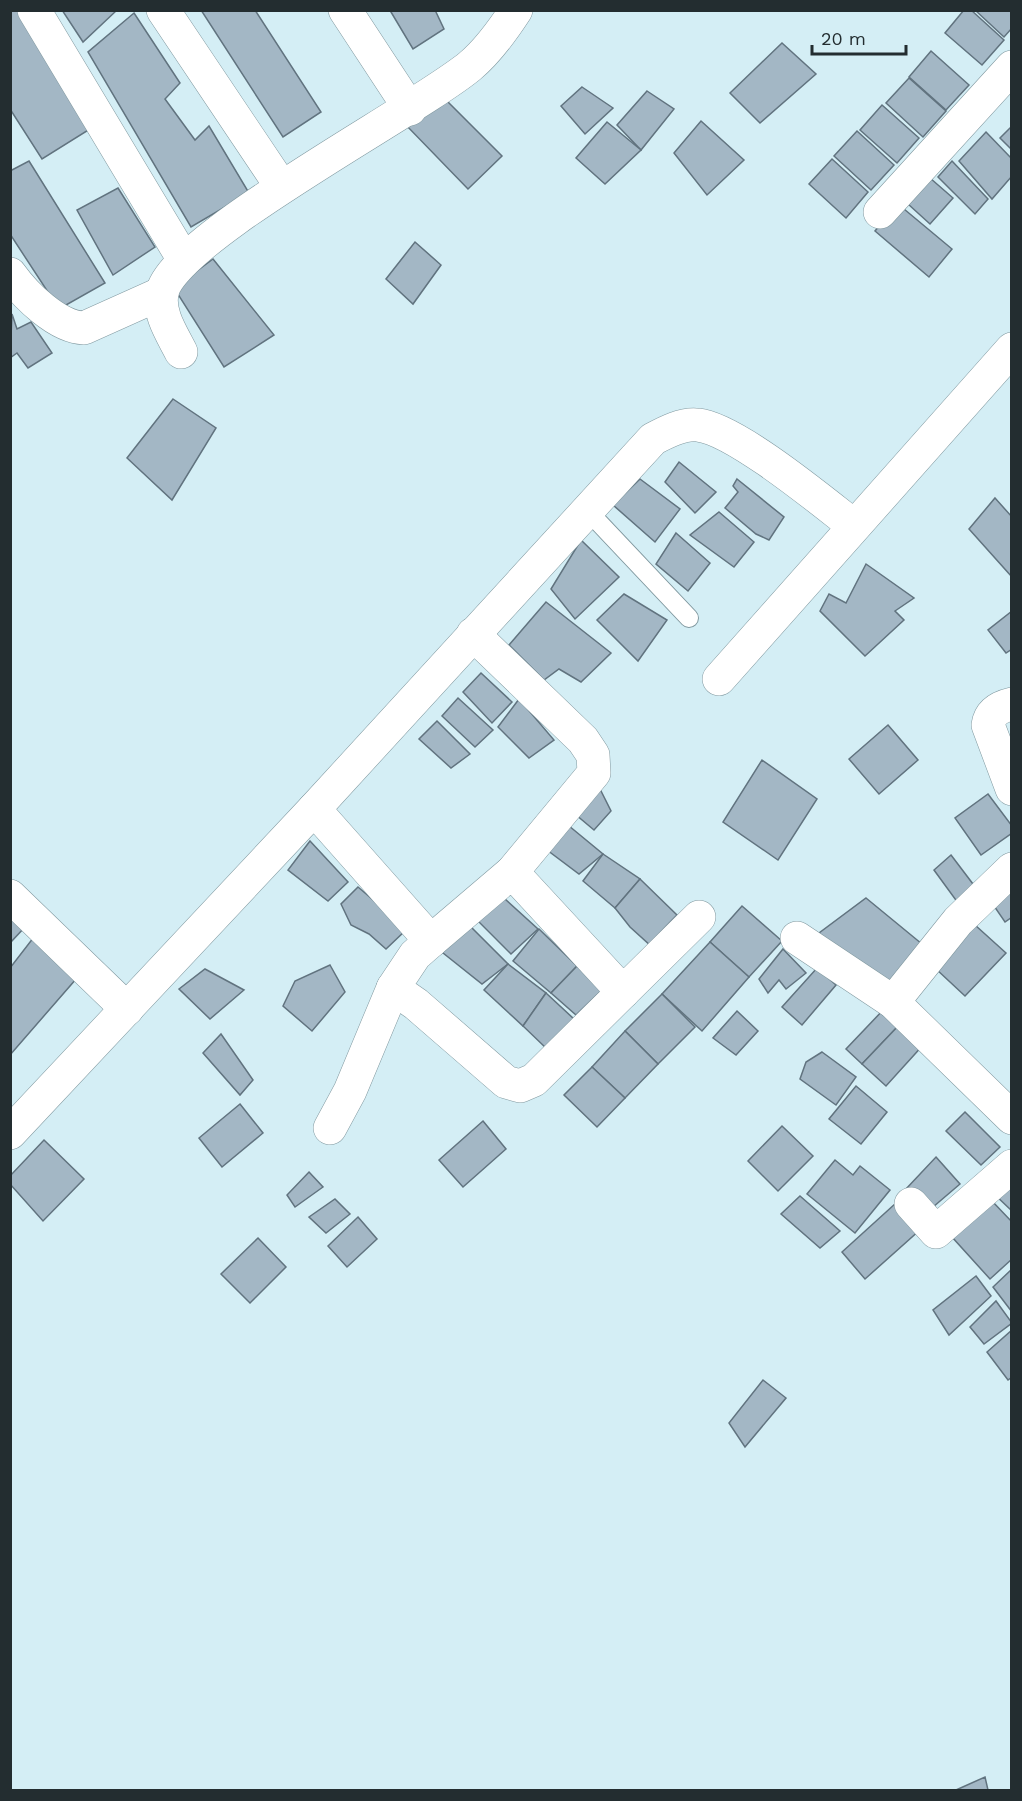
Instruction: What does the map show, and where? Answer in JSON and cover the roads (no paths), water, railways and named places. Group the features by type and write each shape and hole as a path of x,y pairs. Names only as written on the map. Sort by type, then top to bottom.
{"street":[{"path":"33,10 184,260"},
{"path":"163,10 281,186"},
{"path":"345,10 410,109"},
{"path":"181,352 162,314 162,293 169,278 184,260 281,186 410,109 471,66 516,10"},
{"path":"880,212 1011,67"},
{"path":"10,274 43,307 74,328 84,328 162,293"},
{"path":"720,679 1011,349"},
{"path":"12,1128 314,809 654,439 669,430 697,425 720,432 767,461 854,526"},
{"path":"330,1128 350,1091 393,988 415,955 512,872 594,773 593,755 583,740 473,634"},
{"path":"1011,704 1000,707 990,716 988,725 1011,789"},
{"path":"314,809 431,941"},
{"path":"893,1002 958,921 1011,870"},
{"path":"512,872 622,992"},
{"path":"10,896 127,1009"},
{"path":"393,988 416,1004 506,1082 520,1086 534,1080 699,917"},
{"path":"797,938 893,1002 1011,1118"},
{"path":"911,1204 936,1232 1011,1166"}],"lane":[{"path":"587,510 689,618"}]}
